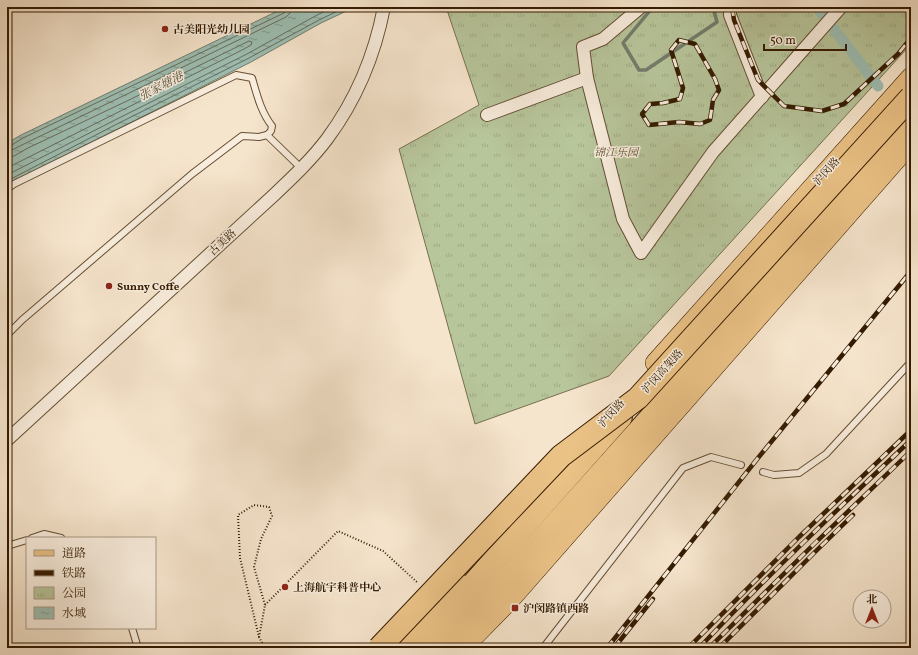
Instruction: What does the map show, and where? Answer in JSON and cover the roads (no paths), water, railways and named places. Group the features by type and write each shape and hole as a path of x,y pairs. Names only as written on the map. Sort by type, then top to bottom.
{"highway":[{"name":"沪闵高架路","path":"416,648 638,398 911,97"},
{"name":"沪闵高架路","path":"444,648 911,127"},
{"path":"379,648 561,456 638,398"}],"main road":[{"name":"沪闵路","path":"401,648 911,76"},
{"path":"852,142 888,134 911,109"},
{"path":"463,648 510,600 911,143"}],"street":[{"name":"古美路","path":"7,440 269,200 301,168 327,138 347,108 361,81 373,51 380,28 384,7"},
{"path":"641,7 603,39 583,48 587,78 623,219 641,253 713,152 841,7"},
{"path":"730,7 730,15 762,97"},
{"path":"487,115 587,78"}],"lane":[{"path":"7,189 14,184 236,75 252,78 260,106 266,119 272,126 271,131 267,135 259,137 242,136 192,174 22,320 7,335"},
{"path":"267,135 301,168"},
{"path":"763,472 774,475 799,472 826,454 911,362"},
{"path":"543,648 683,468 711,457 741,465"},
{"path":"35,537 44,534 57,537"},
{"path":"7,546 26,540"},
{"path":"132,629 138,648"}],"water":[{"name":"张家塘港","path":"286,7 355,7 321,23 251,62 7,185 7,143"}],"waterway":[{"path":"653,7 623,43 639,70 646,70 717,22 713,7"},
{"path":"817,7 822,14"},
{"path":"834,29 878,86"}],"railway":[{"path":"732,7 734,20 758,80 784,106 822,111 844,104 898,54 911,38"},
{"path":"679,40 695,44 715,79 719,90 713,100 710,120 700,124 679,122 649,125 642,114 650,104 680,99 683,88 671,50 679,40"},
{"path":"607,648 758,458 911,271"},
{"path":"688,648 799,537 911,430"},
{"path":"699,648 777,568 911,440"},
{"path":"709,648 911,451"},
{"path":"719,648 853,515"},
{"path":"614,648 653,599"}],"place":[{"name":"古美阳光幼儿园","path":"165,29"},
{"name":"Sunny Coffe","path":"109,286"},
{"name":"上海航宇科普中心","path":"285,587"},
{"name":"沪闵路镇西路","path":"515,608"}],"park label":[{"name":"锦江乐园","path":"616,152"}]}
